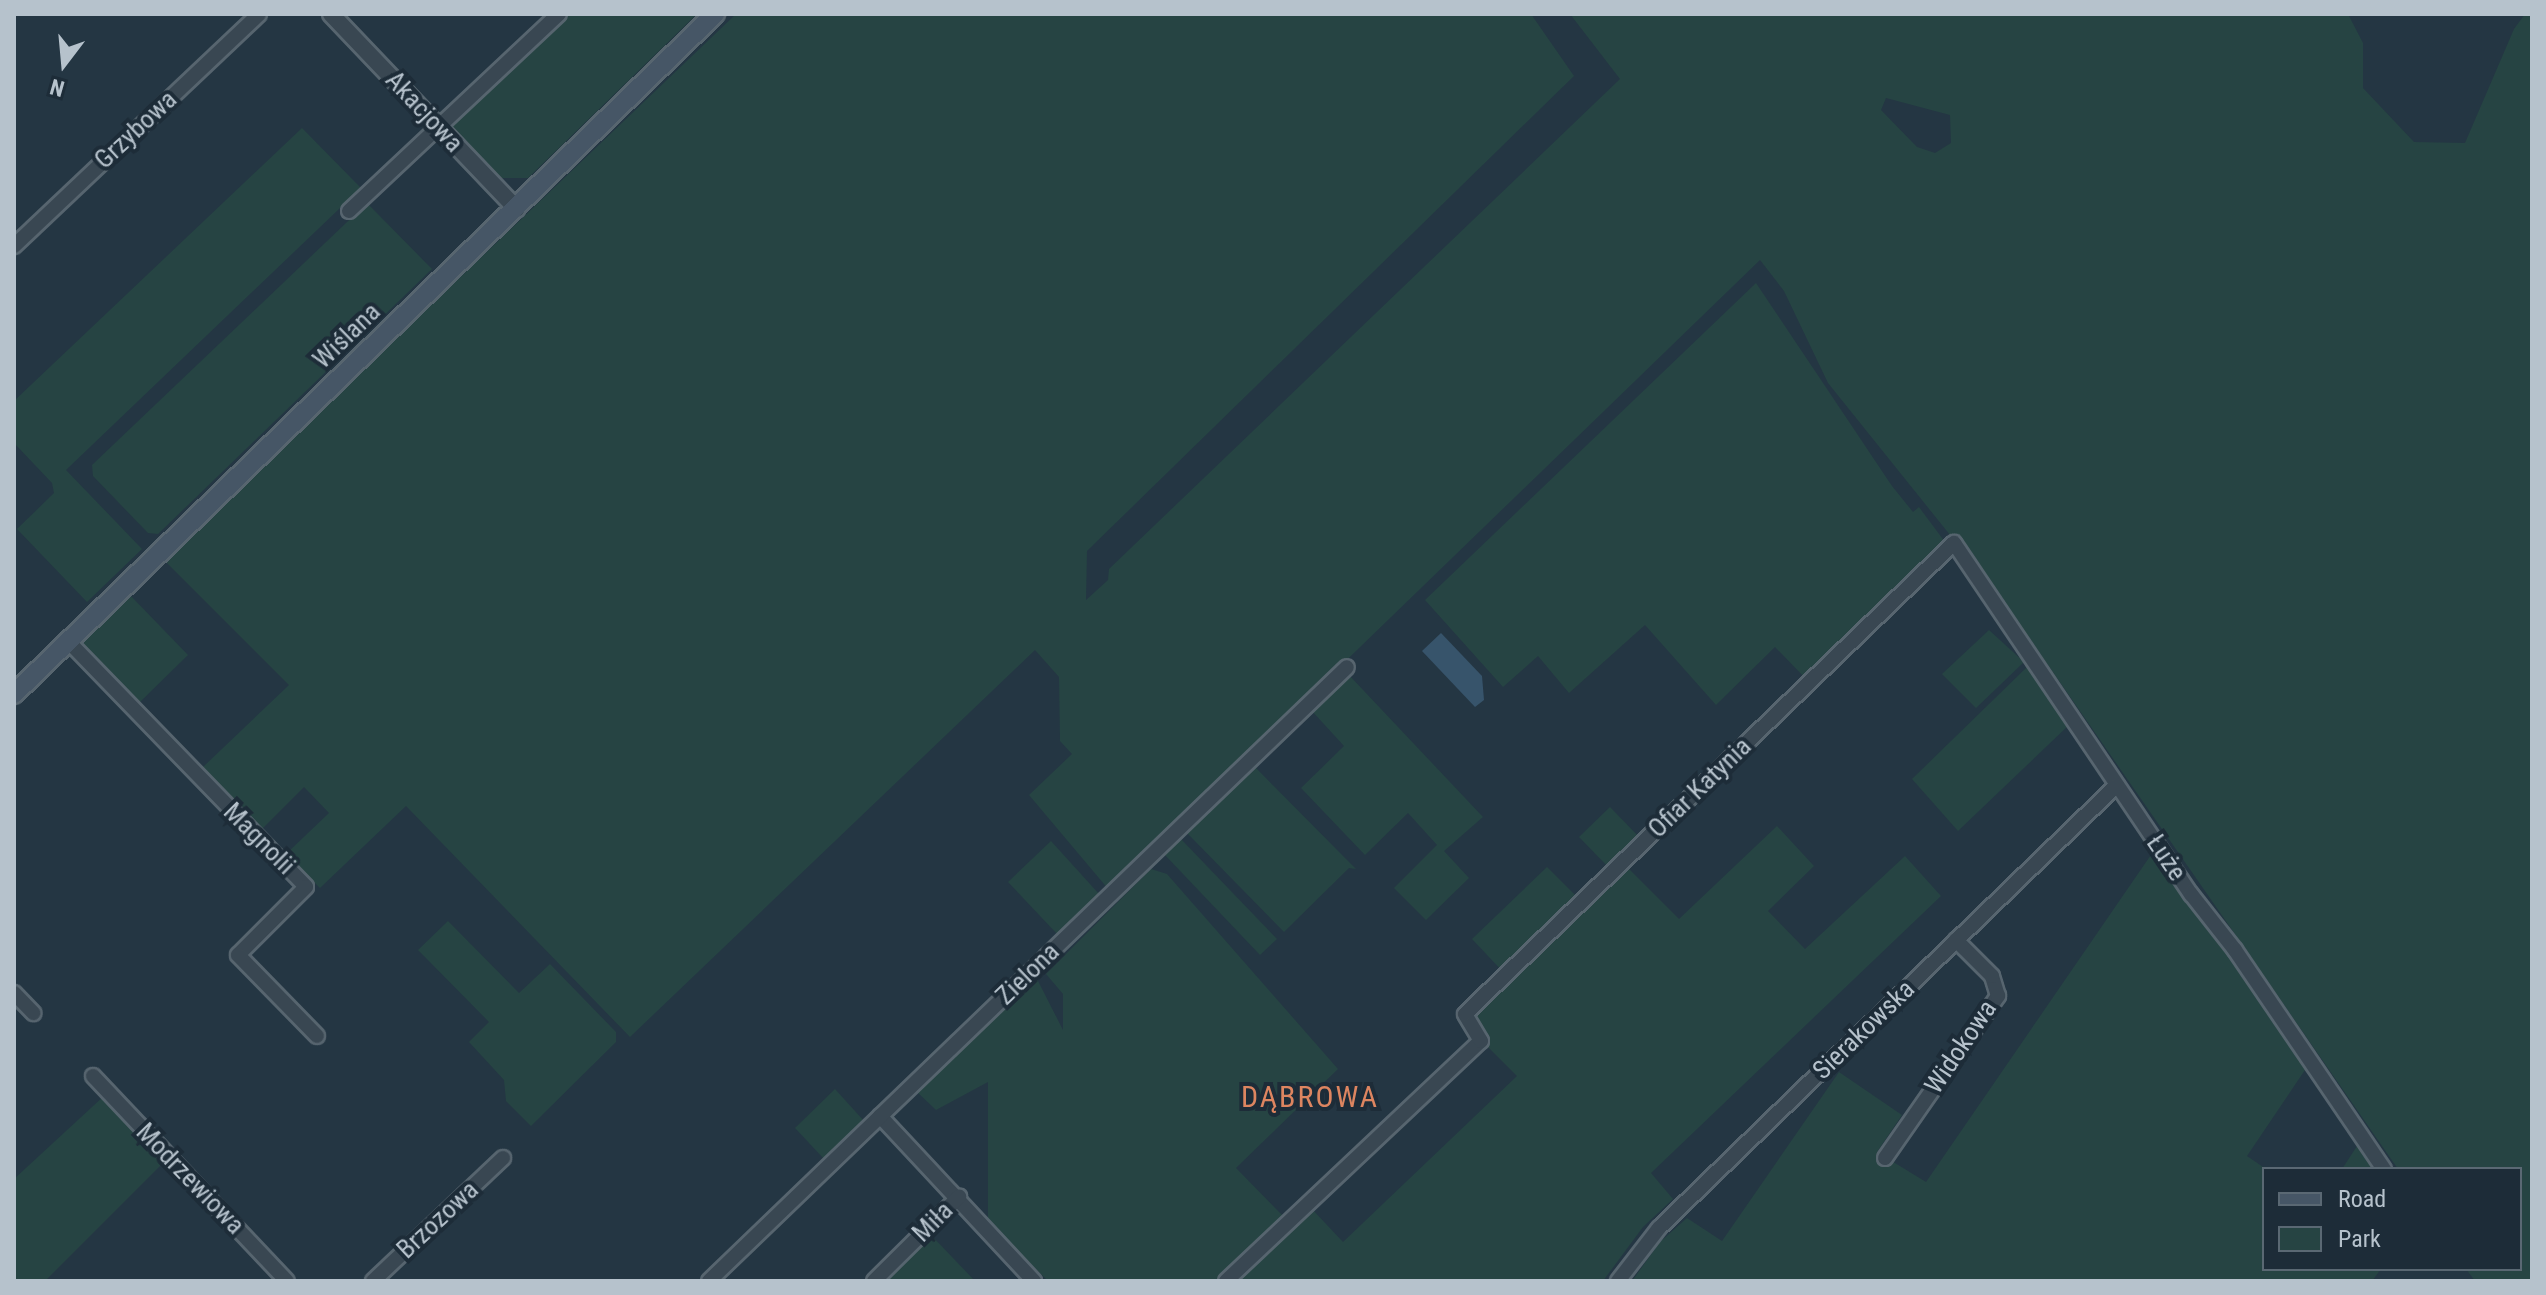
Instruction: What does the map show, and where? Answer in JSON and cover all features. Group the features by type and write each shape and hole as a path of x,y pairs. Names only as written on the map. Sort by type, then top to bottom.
{"main road":[{"name":"Wiślana","path":"14,694 715,14"}],"street":[{"name":"Grzybowa","path":"14,246 259,14"},
{"name":"Akacjowa","path":"331,14 517,209"},
{"path":"349,211 559,14"},
{"name":"Łuże","path":"1954,543 2117,785 2383,1167"},
{"name":"Ofiar Katynia","path":"1226,1281 1481,1036 1465,1014 1954,543"},
{"name":"Magnolii","path":"68,641 306,887 238,955 317,1036"},
{"name":"Zielona","path":"709,1281 1347,667"},
{"name":"Sierakowska","path":"1618,1281 1659,1228 2117,785"},
{"name":"Widokowa","path":"1885,1158 1998,996 1992,976 1956,940"},
{"path":"14,993 33,1013"},
{"name":"Modrzewiowa","path":"93,1076 287,1281"},
{"name":"Miła","path":"880,1116 959,1197 1034,1281"},
{"name":"Brzozowa","path":"373,1281 503,1158"},
{"name":"Miła","path":"874,1281 959,1197"}],"green space":[{"path":"567,14 697,14 528,178 500,178 451,126"},
{"path":"736,14 1531,14 1574,76 1087,551 1086,600 1108,580 1109,569 1620,79 1570,14 2348,14 2363,43 2363,88 2414,142 2465,143 2514,29 2525,14 2532,14 2532,1281 2475,1281 2468,1271 2522,1271 2522,1167 2397,1167 2007,606 1828,383 1784,291 1760,260 1109,890 1029,795 1072,754 1060,741 1059,677 1035,650 630,1037 406,806 320,888 286,854 329,813 304,787 262,829 203,767 289,685 164,560","holes":["1886,98 1950,115 1951,143 1935,153 1917,147 1881,110"]},
{"path":"302,128 361,188 66,470 142,549 87,602 17,529 54,493 52,483 14,443 14,401"},
{"path":"367,203 432,269 158,534 148,533 93,476 92,465"},
{"path":"1756,283 1892,486 1913,512 1919,507 1948,546 1807,680 1775,647 1716,705 1645,625 1569,693 1538,656 1503,687 1425,600"},
{"path":"129,594 188,655 139,703 80,642"},
{"path":"1989,630 2024,662 1976,708 1942,674"},
{"path":"2027,667 2069,725 1958,831 1912,779"},
{"path":"1348,674 1483,817 1444,851 1469,878 1426,920 1394,888 1437,845 1408,813 1365,855 1301,788 1344,746 1311,710"},
{"path":"1254,766 1356,869 1349,868 1284,932 1186,832"},
{"path":"1610,807 1642,840 1611,870 1579,837"},
{"path":"1777,826 1814,866 1768,911 1805,949 1905,856 1941,896 1651,1173 1673,1199 1643,1227 1603,1281 1234,1281 1311,1208 1343,1242 1517,1076 1484,1043 1469,1013 1624,864 1679,919"},
{"path":"1180,838 1277,939 1260,955 1164,854"},
{"path":"1051,841 1100,895 1058,935 1008,882"},
{"path":"2155,849 2307,1067 2247,1156 2263,1167 2262,1271 2380,1271 2372,1281 1632,1281 1660,1242 1687,1218 1722,1241 1839,1072 1902,1115 1877,1152 1926,1182"},
{"path":"1547,867 1580,900 1504,973 1472,939"},
{"path":"1151,869 1167,874 1338,1069 1236,1168 1286,1219 1217,1281 1048,1281 988,1221 988,1082 936,1110 916,1091 1035,975 1063,1030 1063,994 1046,974"},
{"path":"448,921 519,993 550,964 616,1032 616,1042 531,1126 506,1101 504,1080 469,1042 489,1022 418,950"},
{"path":"835,1089 864,1121 824,1159 795,1128"},
{"path":"105,1095 166,1160 45,1281 14,1281 14,1179"},
{"path":"2359,1143 2376,1167 2343,1167"},
{"path":"931,1235 975,1281 882,1281"}],"water":[{"path":"1441,633 1482,676 1484,700 1475,707 1422,651"}],"district":[{"name":"DĄBROWA","path":"1310,1097"}]}
